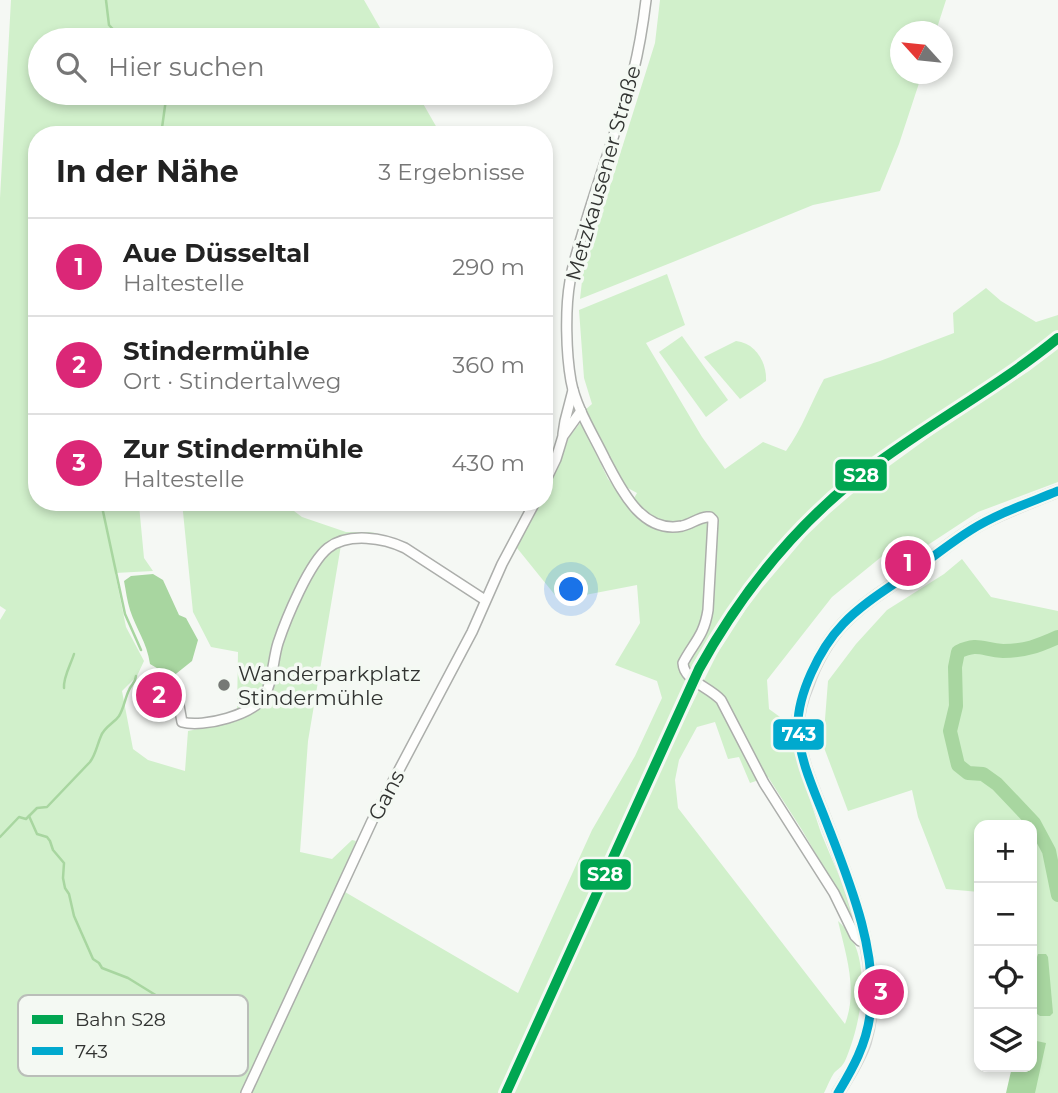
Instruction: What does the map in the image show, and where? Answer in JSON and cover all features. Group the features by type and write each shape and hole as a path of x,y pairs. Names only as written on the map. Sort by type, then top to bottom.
{"main road":[{"path":"838,1093 859,1057 870,1021 872,993 865,940 839,857 800,749 799,712 810,677 841,625 872,600 987,520 1058,491"}],"street":[{"name":"Metzkausener Straße","path":"646,0 633,75 594,193 570,279 566,313 571,381 582,411 624,492 641,515 652,523 668,527 682,526 701,517 710,517 713,520 706,622 701,636 683,663 684,673 722,700 764,783 834,893 855,936 860,941 865,940"},
{"path":"553,465 563,436 573,389"},
{"path":"563,436 582,411"},
{"name":"Gans","path":"246,1093 372,821 472,632 502,564 530,511"},
{"path":"174,689 182,722 189,724 241,714 259,703 268,689 279,640 301,590 319,557 340,542 366,539 396,544 485,600"}],"shaded area":[{"path":"11,0 364,0 380,28 28,28 28,105 424,105 436,126 28,126 28,511 140,511 144,558 153,571 115,573 126,627 144,661 137,676 122,691 133,749 148,760 185,771 188,731 237,721 259,708 268,694 289,621 312,575 328,553 341,545 308,741 300,852 332,859 352,840 356,841 341,879 345,892 518,993 592,830 635,756 662,698 657,681 615,665 640,623 637,585 559,600 517,548 535,511 553,511 553,475 569,437 581,422 608,479 630,505 637,493 626,487 585,410 592,404 584,378 579,310 667,274 685,325 646,343 702,437 725,469 763,442 786,451 824,379 954,333 953,313 986,288 1001,301 1036,322 1058,315 1058,333 1021,363 858,474 795,531 752,578 692,673 502,1093 0,1093 0,620 6,610 0,606 0,198"},
{"path":"660,0 946,0 939,21 890,21 890,84 919,84 880,191 813,205 580,299 583,272 655,43"},
{"path":"682,336 728,400 706,417 659,352"},
{"path":"736,341 755,350 766,374 766,381 740,399 704,357"},
{"path":"1058,349 1058,482 978,512 908,558 891,549 832,597 767,680 769,709 791,725 793,748 821,833 857,925 768,777 750,783 739,757 728,759 715,722 697,727 679,760 675,780 678,808 845,1024 851,985 838,921 850,935 857,951 862,988 856,1027 845,1061 834,1073 824,1093 514,1093 677,734 717,654 746,609 806,536 859,488"},
{"path":"183,511 294,511 302,517 346,532 369,532 379,536 340,536 324,546 279,625 268,665 265,689 258,698 237,712 238,652 211,647 193,612"},
{"path":"962,559 991,597 1058,611 1058,1093 1029,1093 1031,1072 1037,1072 1037,820 974,820 974,892 946,889 918,817 912,790 848,811 823,745 828,681 856,644 887,610 944,574"},
{"path":"153,574 163,580 179,615 186,618 198,640 192,661 172,677 150,664 132,617 124,581 131,576"},
{"path":"1038,954 1046,954 1048,957 1053,1013 1050,1016 1037,1014"},
{"path":"1037,1041 1046,1043 1035,1093 1006,1093 1011,1072 1037,1072"}],"waterway":[{"path":"106,0 109,25 112,28"},
{"path":"162,126 165,105"},
{"path":"103,511 125,614 141,650"},
{"path":"1058,637 1018,650 976,647 958,652 955,667 956,706 950,731 958,765 968,773 983,774 997,784 1034,823 1049,851 1058,895"},
{"path":"64,688 74,654"},
{"path":"0,837 19,817 26,819 37,808 47,807 90,762 102,733 121,713 136,676"},
{"path":"29,816 37,834 47,837 64,863 65,888 93,959 102,968 128,978 156,995"},
{"path":"1053,873 1058,872"}],"rail line":[{"name":"S28","path":"506,1093 699,669 748,592 787,544 853,481 1058,338"}],"transit line":[{"name":"743","path":"838,1093 858,1056 868,1026 872,990 870,965 851,888 801,752 798,717 805,688 818,659 834,634 866,603 981,524 1058,491"}],"place":[{"name":"Aue Düsseltal","path":"908,563"},
{"name":"Wanderparkplatz Stindermühle","path":"224,685"},
{"name":"Stindermühle","path":"159,695"},
{"name":"Zur Stindermühle","path":"881,992"}]}
